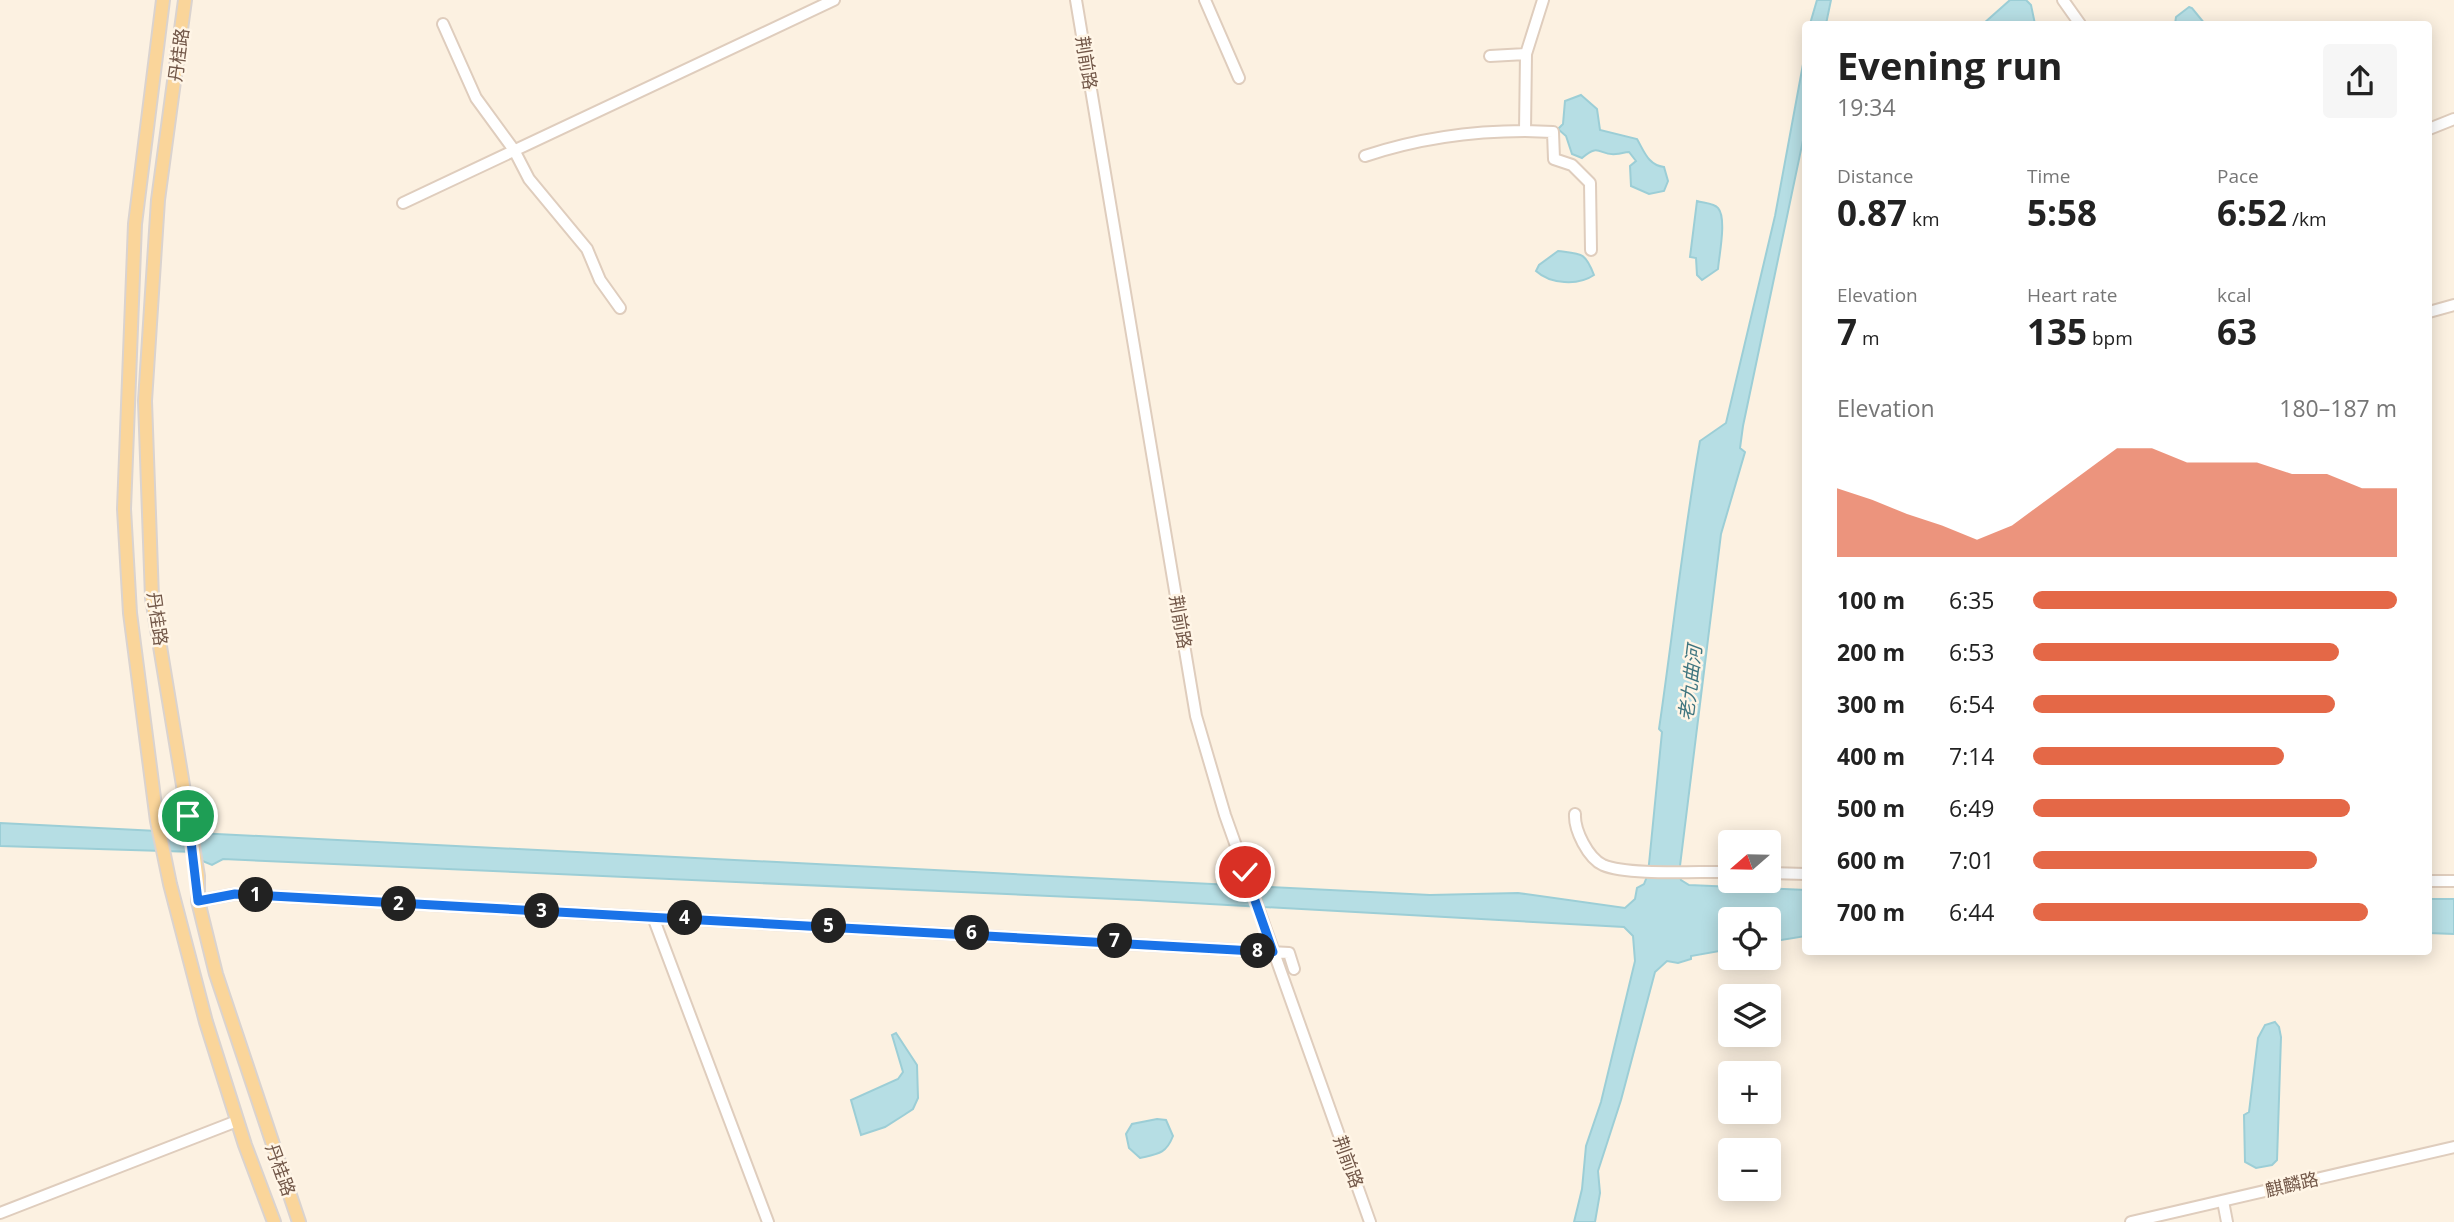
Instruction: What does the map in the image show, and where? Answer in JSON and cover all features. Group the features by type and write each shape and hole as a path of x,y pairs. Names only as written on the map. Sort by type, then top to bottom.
{"main road":[{"name":"丹桂路","path":"163,0 135,224 124,509 130,612 158,821 170,884 206,1022 237,1121 274,1222"},
{"name":"丹桂路","path":"185,0 158,200 145,401 152,598 198,876 198,901 216,974 299,1222"}],"street":[{"path":"403,203 834,0"},
{"name":"荆前路","path":"1076,0 1196,716 1225,815 1370,1222"},
{"path":"1205,0 1238,78"},
{"path":"1525,131 1525,54 1543,0"},
{"path":"2063,0 2078,21"},
{"path":"443,24 476,98 514,150 529,179 587,249 600,280 620,308"},
{"path":"1490,56 1525,54"},
{"path":"2432,128 2454,119"},
{"path":"1365,156 1396,146 1467,134 1553,132 1554,159 1572,165 1590,183 1591,250"},
{"path":"2432,311 2454,305"},
{"path":"1575,814 1575,824 1594,859 1604,866 1718,872"},
{"path":"1782,873 1802,874"},
{"path":"2432,881 2454,881"},
{"path":"198,901 235,894 1273,952 1289,953 1294,969"},
{"path":"653,917 768,1222"},
{"path":"0,1213 237,1121"},
{"name":"麒麟路","path":"2131,1222 2454,1147"},
{"path":"2223,1201 2227,1222"}],"water":[{"path":"1817,0 1831,0 1827,21 1811,21"},
{"path":"2010,0 2026,0 2031,5 2034,21 1986,21"},
{"path":"2189,7 2203,21 2175,21 2176,17"},
{"name":"老九曲河","path":"1802,70 1802,145 1743,426 1740,448 1745,452 1721,534 1679,874 1681,880 1689,885 1718,886 1718,893 1781,893 1782,889 1802,890 1802,937 1781,940 1781,907 1718,907 1718,951 1691,956 1691,959 1678,963 1667,961 1655,972 1621,1100 1598,1171 1600,1193 1595,1222 1574,1222 1582,1189 1586,1146 1601,1102 1635,961 1633,936 1624,927 1139,900 223,859 212,865 200,860 196,852 0,846 0,823 1430,895 1518,893 1625,908 1635,899 1637,888 1644,884 1648,874 1662,732 1659,729 1700,441 1726,423 1775,216"},
{"path":"1581,95 1597,109 1600,130 1637,139 1650,160 1664,167 1668,181 1664,191 1649,194 1631,186 1630,166 1636,161 1629,152 1610,154 1596,150 1582,158 1572,154 1566,136 1558,129 1563,124 1565,101"},
{"path":"1697,201 1716,206 1722,220 1718,269 1702,280 1697,275 1696,258 1690,257"},
{"path":"1558,251 1585,258 1594,275 1580,281 1564,282 1549,279 1536,271 1539,265"},
{"path":"2432,899 2454,899 2454,934 2432,933"},
{"path":"2275,1022 2281,1037 2277,1160 2272,1165 2256,1168 2245,1162 2244,1115 2249,1112 2258,1038 2265,1025"},
{"path":"896,1033 917,1065 918,1098 913,1109 904,1115 885,1127 861,1135 851,1100 898,1079 903,1072 892,1035"},
{"path":"1166,1120 1173,1136 1161,1152 1140,1158 1129,1148 1126,1134 1132,1124"}],"route":[{"path":"188,816 198,876 198,901 235,894 1049,937 1273,952 1245,872"}]}
